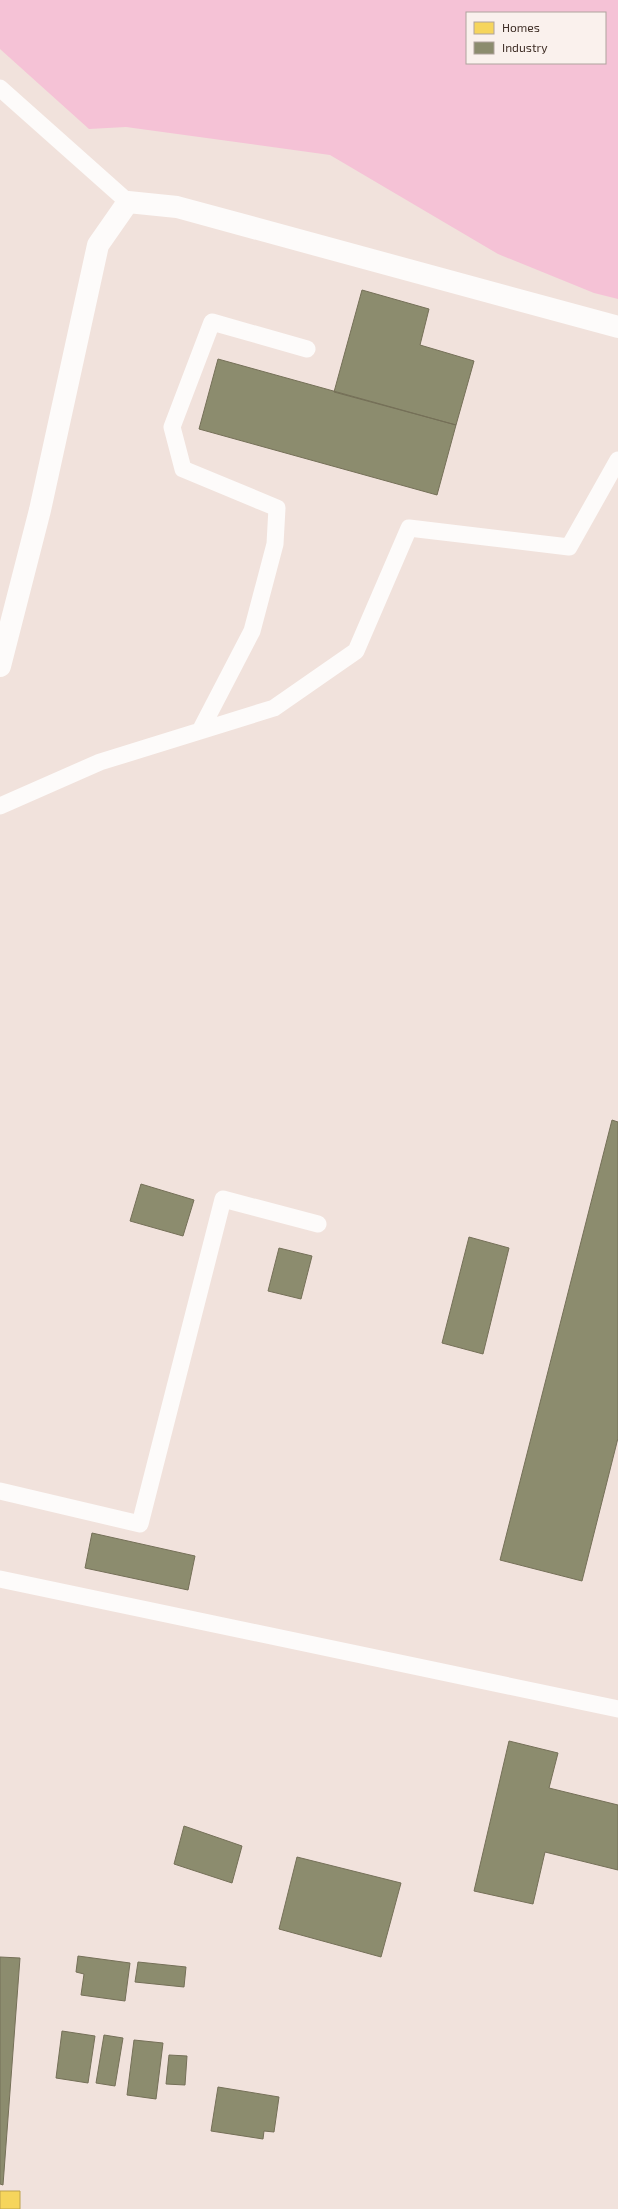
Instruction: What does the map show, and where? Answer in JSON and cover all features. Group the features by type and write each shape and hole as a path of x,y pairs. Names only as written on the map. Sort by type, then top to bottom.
{"street":[{"path":"0,666 40,510 98,245 128,202 177,207 618,327"}],"lane":[{"path":"0,88 128,202"},
{"path":"200,731 252,631 275,544 277,508 183,469 172,427 212,322 307,349"},
{"path":"0,806 100,762 274,708 356,651 409,528 569,547 618,460"},
{"path":"0,1492 140,1524 223,1199 318,1224"},
{"path":"0,1579 618,1709"}],"shaded area":[{"path":"0,0 618,0 618,299 594,293 498,254 330,155 126,127 89,129 0,49"}],"building: Homes":[{"path":"0,2191 20,2191 20,2209 0,2209"}],"building: Industry":[{"path":"362,290 429,309 420,345 474,361 456,425 334,392"},
{"path":"218,359 456,425 437,495 199,429"},
{"path":"612,1120 618,1122 618,1438 582,1581 500,1560"},
{"path":"141,1184 194,1200 183,1236 130,1221"},
{"path":"469,1237 509,1248 483,1354 442,1343"},
{"path":"279,1248 312,1256 301,1299 268,1291"},
{"path":"92,1533 195,1556 188,1590 85,1568"},
{"path":"509,1741 558,1753 549,1788 618,1805 618,1870 545,1852 533,1904 474,1891"},
{"path":"184,1826 242,1846 232,1883 174,1864"},
{"path":"297,1857 401,1883 381,1957 279,1929"},
{"path":"78,1956 130,1963 125,2001 81,1995 84,1974 76,1972"},
{"path":"0,1957 20,1958 3,2185 0,2184"},
{"path":"138,1962 186,1967 184,1987 135,1982"},
{"path":"62,2031 95,2036 88,2083 56,2078"},
{"path":"104,2035 123,2038 115,2086 96,2083"},
{"path":"134,2040 163,2043 156,2099 127,2095"},
{"path":"169,2055 187,2056 185,2085 166,2084"},
{"path":"218,2087 279,2097 274,2132 264,2131 263,2139 211,2131"}]}
